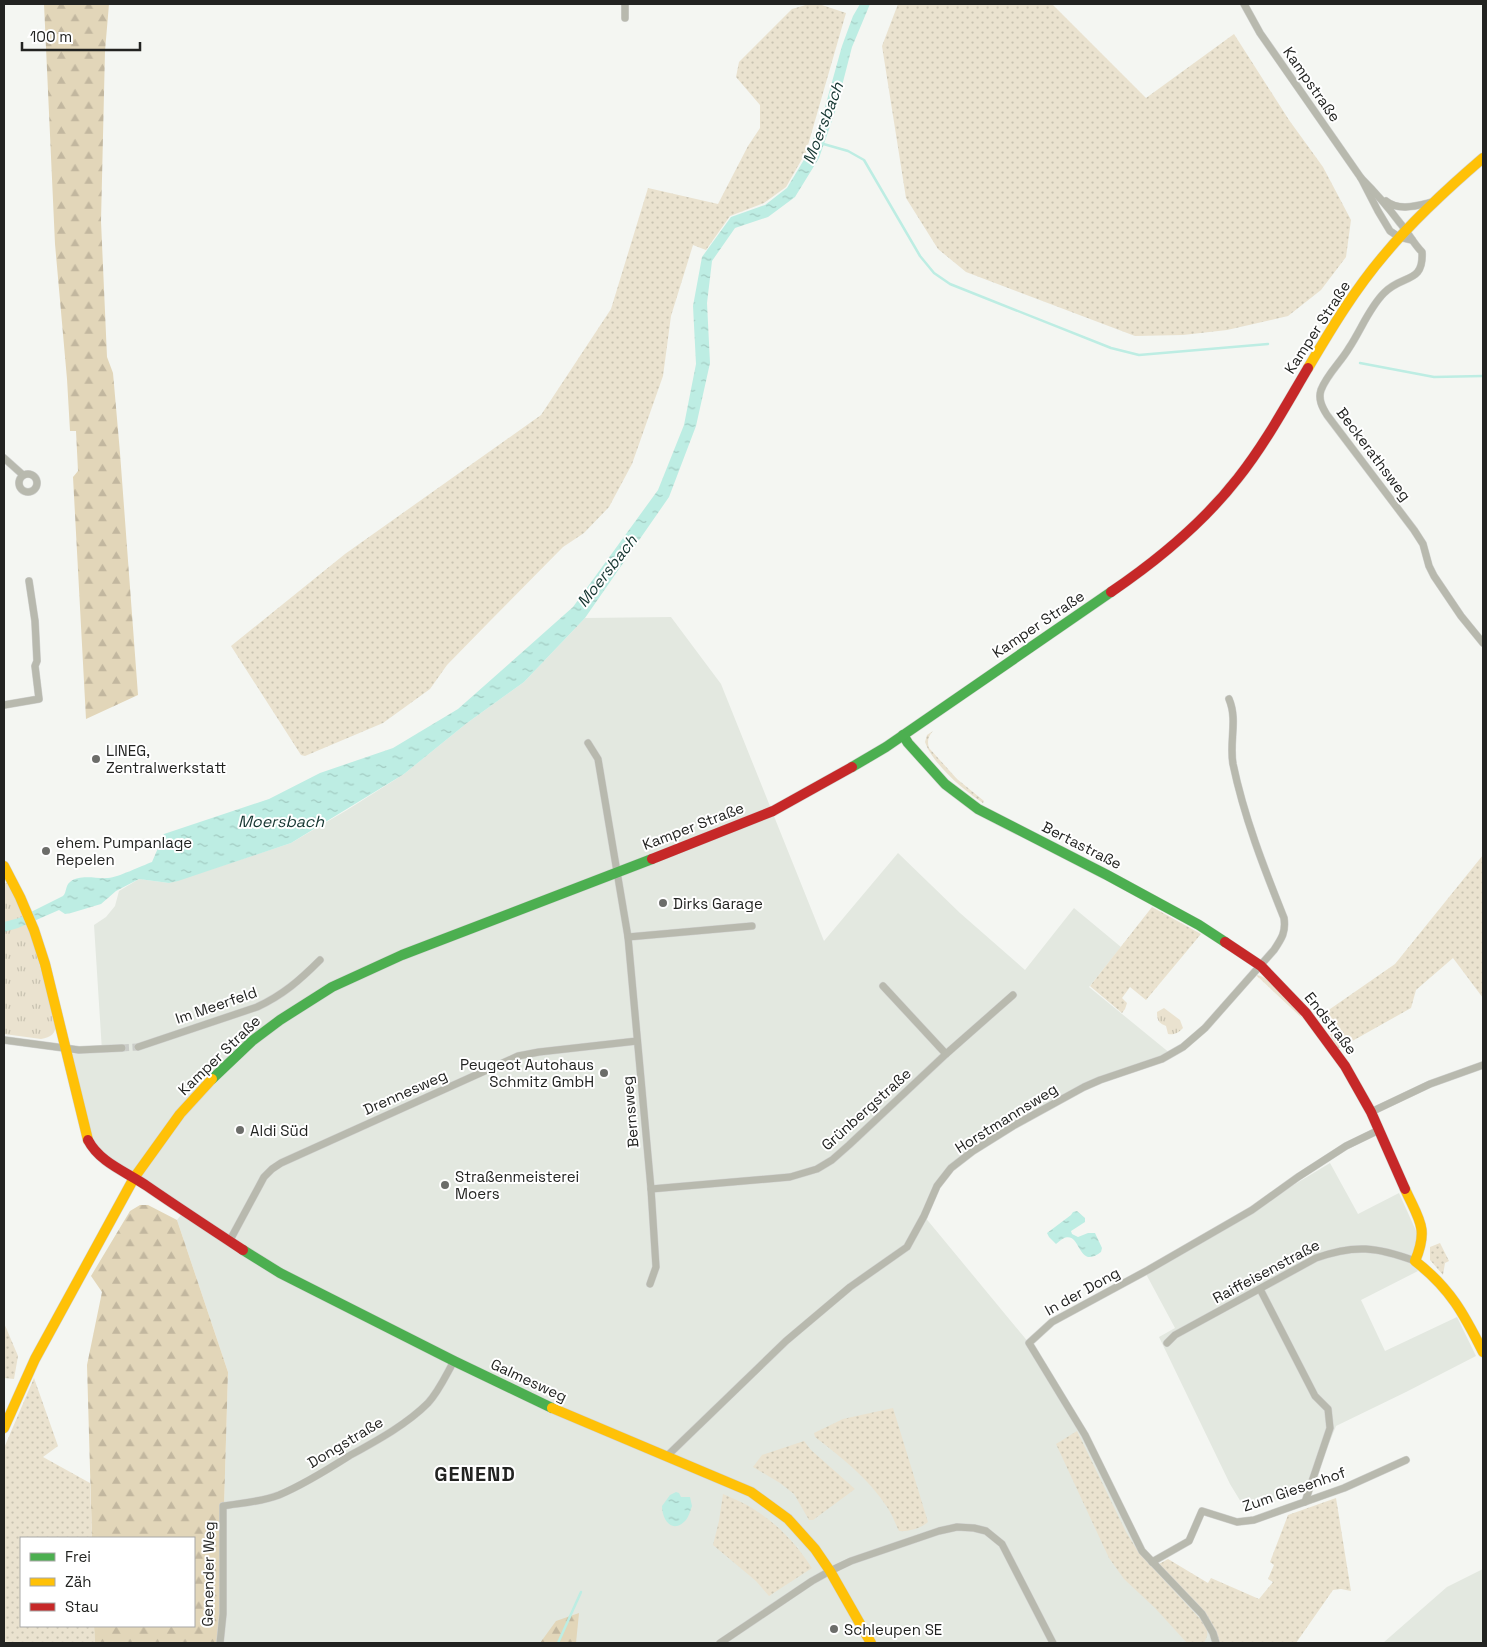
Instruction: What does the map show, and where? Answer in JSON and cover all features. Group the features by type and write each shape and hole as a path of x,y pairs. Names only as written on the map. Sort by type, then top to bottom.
{"street":[{"path":"625,4 625,18"},
{"name":"Kampstraße","path":"1244,4 1260,33 1361,178 1390,231 1402,233"},
{"name":"Kamper Straße","path":"4,1428 35,1359 134,1178 163,1136 202,1088 252,1041 296,1008 349,978 402,955 773,811 833,779 903,735 1143,570 1210,511 1239,477 1342,313 1371,271 1402,233 1434,201 1483,158"},
{"name":"Kampstraße","path":"1361,178 1390,205 1396,207 1411,207 1434,201"},
{"name":"Kampstraße","path":"1376,193 1402,233"},
{"name":"Beckerathsweg","path":"1402,233 1412,240 1422,252 1421,268 1412,277 1392,286 1380,298 1349,350 1338,363 1322,390 1321,405 1414,530 1423,544 1429,566 1438,582 1461,616 1483,643"},
{"path":"4,458 23,475"},
{"path":"4,705 39,699 35,666 37,661 35,621 29,581"},
{"path":"1229,699 1234,716 1232,737 1233,762 1238,786 1254,842 1284,918 1285,929 1279,943 1261,966"},
{"name":"Bertastraße","path":"903,735 945,784 978,809 1107,875 1199,925 1261,966"},
{"name":"Bernsweg","path":"588,743 598,759 628,937 651,1189 656,1267 650,1284"},
{"path":"4,866 32,928 51,985 89,1143 106,1161 134,1178"},
{"path":"628,937 752,926"},
{"name":"Im Meerfeld","path":"138,1047 264,1004 286,991 320,960"},
{"name":"Endstraße","path":"1261,966 1291,996 1324,1036 1345,1066 1371,1112 1422,1226 1422,1244 1415,1261"},
{"name":"Horstmannsweg","path":"667,1456 786,1341 850,1287 907,1247 924,1216 937,1186 951,1168 973,1151 1013,1126 1084,1087 1162,1059 1183,1048 1205,1028 1249,976 1261,966"},
{"path":"883,986 946,1054"},
{"name":"Grünbergstraße","path":"651,1189 790,1177 812,1171 832,1160 1013,994"},
{"path":"4,1040 79,1050 122,1048"},
{"name":"Drennesweg","path":"229,1242 264,1177 281,1163 518,1056 637,1040"},
{"path":"1371,1112 1430,1084 1483,1065"},
{"name":"In der Dong","path":"1216,1643 1213,1633 1202,1614 1142,1551 1084,1434 1029,1342 1052,1322 1148,1270 1244,1214 1298,1176 1346,1146 1378,1130"},
{"name":"Galmesweg","path":"134,1178 229,1242 280,1273 454,1361 586,1423 751,1492 788,1518 815,1549 830,1571 871,1643"},
{"name":"Raiffeisenstraße","path":"1167,1343 1175,1335 1316,1258 1336,1250 1374,1249 1415,1261"},
{"path":"1415,1261 1428,1270 1447,1288 1462,1310 1483,1352"},
{"path":"1260,1289 1315,1396 1328,1409 1330,1428 1305,1502"},
{"name":"Dongstraße","path":"223,1506 256,1501 278,1495 381,1438 429,1402 454,1361"},
{"name":"Zum Giesenhof","path":"1152,1562 1189,1541 1202,1511 1237,1522 1254,1520 1344,1488 1406,1460"},
{"name":"Genender Weg","path":"220,1643 223,1614 223,1506"},
{"path":"720,1643 830,1571 851,1561 939,1531 957,1527 986,1531 1002,1544 1053,1643"}],"shaded area":[{"path":"671,617 721,684 824,941 898,853 960,913 1025,970 1074,908 1121,947 1089,987 1171,1054 1084,1087 1013,1126 951,1168 924,1216 1029,1343 1083,1436 1142,1551 1196,1607 1218,1643 220,1643 228,1372 177,1220 185,1210 91,1144 69,1054 102,1051 94,925 106,917 115,906 119,891 139,879 169,883 291,843 347,810 404,774 467,723 524,682 585,618"},
{"path":"1330,1163 1358,1214 1399,1193 1417,1233 1418,1243 1411,1259 1418,1271 1361,1300 1385,1351 1457,1317 1476,1356 1336,1426 1317,1473 1317,1481 1247,1512 1230,1484 1159,1337 1175,1328 1146,1274"},
{"path":"1483,1569 1483,1643 1383,1643 1447,1587"}],"green space":[{"path":"44,4 109,4 105,51 101,221 107,357 113,373 138,695 86,719 73,477 78,471 76,431 70,431 55,244"},
{"path":"809,4 819,4 846,13 806,152 786,187 764,203 730,216 706,250 693,245 671,316 663,376 632,464 609,507 584,533 563,547 489,622 447,665 430,689 383,723 305,756 301,755 231,646 345,554 541,415 611,309 648,188 718,204 748,146 760,128 760,105 736,77 739,62 792,9"},
{"path":"898,4 1052,4 1146,98 1234,34 1289,120 1323,167 1351,220 1346,257 1321,290 1288,316 1227,330 1183,335 1135,336 966,272 938,249 906,198 882,46"},
{"path":"933,731 928,739 929,748 957,779 984,801 983,803 958,784 934,759 925,742 927,735"},
{"path":"1483,855 1483,998 1453,958 1416,990 1411,1008 1338,1049 1320,1016 1395,964"},
{"path":"9,882 28,924 56,1023 52,1034 41,1039 4,1034 4,884"},
{"path":"1152,907 1201,934 1146,1000 1130,987 1122,998 1127,1003 1122,1013 1090,986"},
{"path":"1256,975 1268,980 1280,991 1301,1013 1300,1015 1304,1020"},
{"path":"1164,1008 1180,1020 1183,1028 1180,1031 1168,1034 1166,1026 1160,1023 1157,1012"},
{"path":"140,1205 148,1205 177,1220 228,1372 220,1643 95,1643 94,1627 195,1627 195,1537 92,1537 87,1365 102,1292 91,1276 130,1211"},
{"path":"1440,1243 1449,1261 1445,1263 1443,1275 1430,1260 1430,1247"},
{"path":"4,1323 18,1356 14,1379 4,1378"},
{"path":"34,1378 58,1446 43,1457 90,1483 92,1537 20,1537 20,1627 94,1627 95,1643 4,1643 4,1448"},
{"path":"893,1408 928,1522 918,1528 906,1531 899,1531 889,1510 872,1487 815,1437 814,1433 843,1419"},
{"path":"1077,1431 1126,1532 1139,1553 1206,1627 1207,1637 1204,1643 1187,1643 1155,1608 1124,1579 1109,1558 1056,1444"},
{"path":"804,1441 811,1450 855,1489 813,1520 809,1520 794,1494 753,1467 762,1455"},
{"path":"723,1494 747,1505 772,1522 794,1543 812,1568 769,1596 756,1581 713,1545"},
{"path":"1336,1498 1351,1591 1333,1590 1296,1643 1218,1643 1216,1632 1204,1612 1161,1569 1159,1564 1168,1559 1208,1583 1211,1578 1259,1599 1273,1582 1268,1579 1274,1565 1270,1562 1288,1515"},
{"path":"579,1613 576,1643 540,1643 556,1621"}],"water":[{"name":"Moersbach","path":"860,4 870,4 852,47 836,109 819,158 795,197 768,217 735,228 712,261 707,303 710,363 696,426 669,497 585,618 524,682 467,723 404,774 291,843 178,881 169,883 139,879 116,891 101,904 65,914 59,910 4,932 4,922 19,918 63,896 68,884 78,878 113,877 152,862 164,834 269,799 320,773 393,748 458,709 573,607 658,490 684,425 696,364 693,306 702,257 731,217 765,205 787,188 808,153 825,107 842,46 853,16"},
{"path":"1077,1211 1085,1218 1085,1222 1071,1231 1072,1234 1078,1237 1088,1233 1095,1233 1102,1248 1101,1252 1090,1257 1085,1256 1073,1239 1069,1237 1056,1244 1047,1233 1073,1212"},
{"path":"676,1492 681,1497 690,1497 692,1506 688,1516 680,1525 672,1526 664,1516 662,1506 670,1495"}],"waterway":[{"path":"820,143 848,151 864,160 920,256 934,273 950,284 1111,348 1139,355 1268,344"},
{"path":"1360,363 1434,377 1483,376"},
{"path":"558,1643 581,1592"}],"tunnel":[{"path":"122,1048 138,1047"}],"traffic: fast":[{"path":"852,767 886,747 1111,592"},
{"path":"903,735 945,784 978,809 1107,875 1199,925 1225,942"},
{"path":"212,1079 252,1041 280,1020 332,987 402,955 652,859"},
{"path":"243,1250 280,1273 552,1408"}],"traffic: slow":[{"path":"1308,368 1374,267 1408,228 1483,158"},
{"path":"4,866 34,930 45,964 88,1140"},
{"path":"4,1428 35,1359 134,1178 180,1114 212,1079"},
{"path":"1405,1189 1418,1217 1422,1232 1415,1261 1438,1281 1455,1302 1483,1352"},
{"path":"552,1408 751,1492 788,1519 815,1549 830,1571 871,1643"}],"traffic: jam":[{"path":"1111,592 1179,540 1224,495 1257,452 1308,368"},
{"path":"652,859 773,811 852,767"},
{"path":"1225,942 1261,966 1306,1013 1345,1066 1371,1112 1405,1189"},
{"path":"88,1140 99,1155 114,1166 243,1250"}],"place":[{"name":"LINEG, Zentralwerkstatt","path":"96,759"},
{"name":"ehem. Pumpanlage Repelen","path":"46,851"},
{"name":"Dirks Garage","path":"663,903"},
{"name":"Peugeot Autohaus Schmitz GmbH","path":"604,1073"},
{"name":"Aldi Süd","path":"240,1130"},
{"name":"Straßenmeisterei Moers","path":"445,1185"},
{"name":"Schleupen SE","path":"834,1629"}],"district":[{"name":"GENEND","path":"475,1474"}]}
